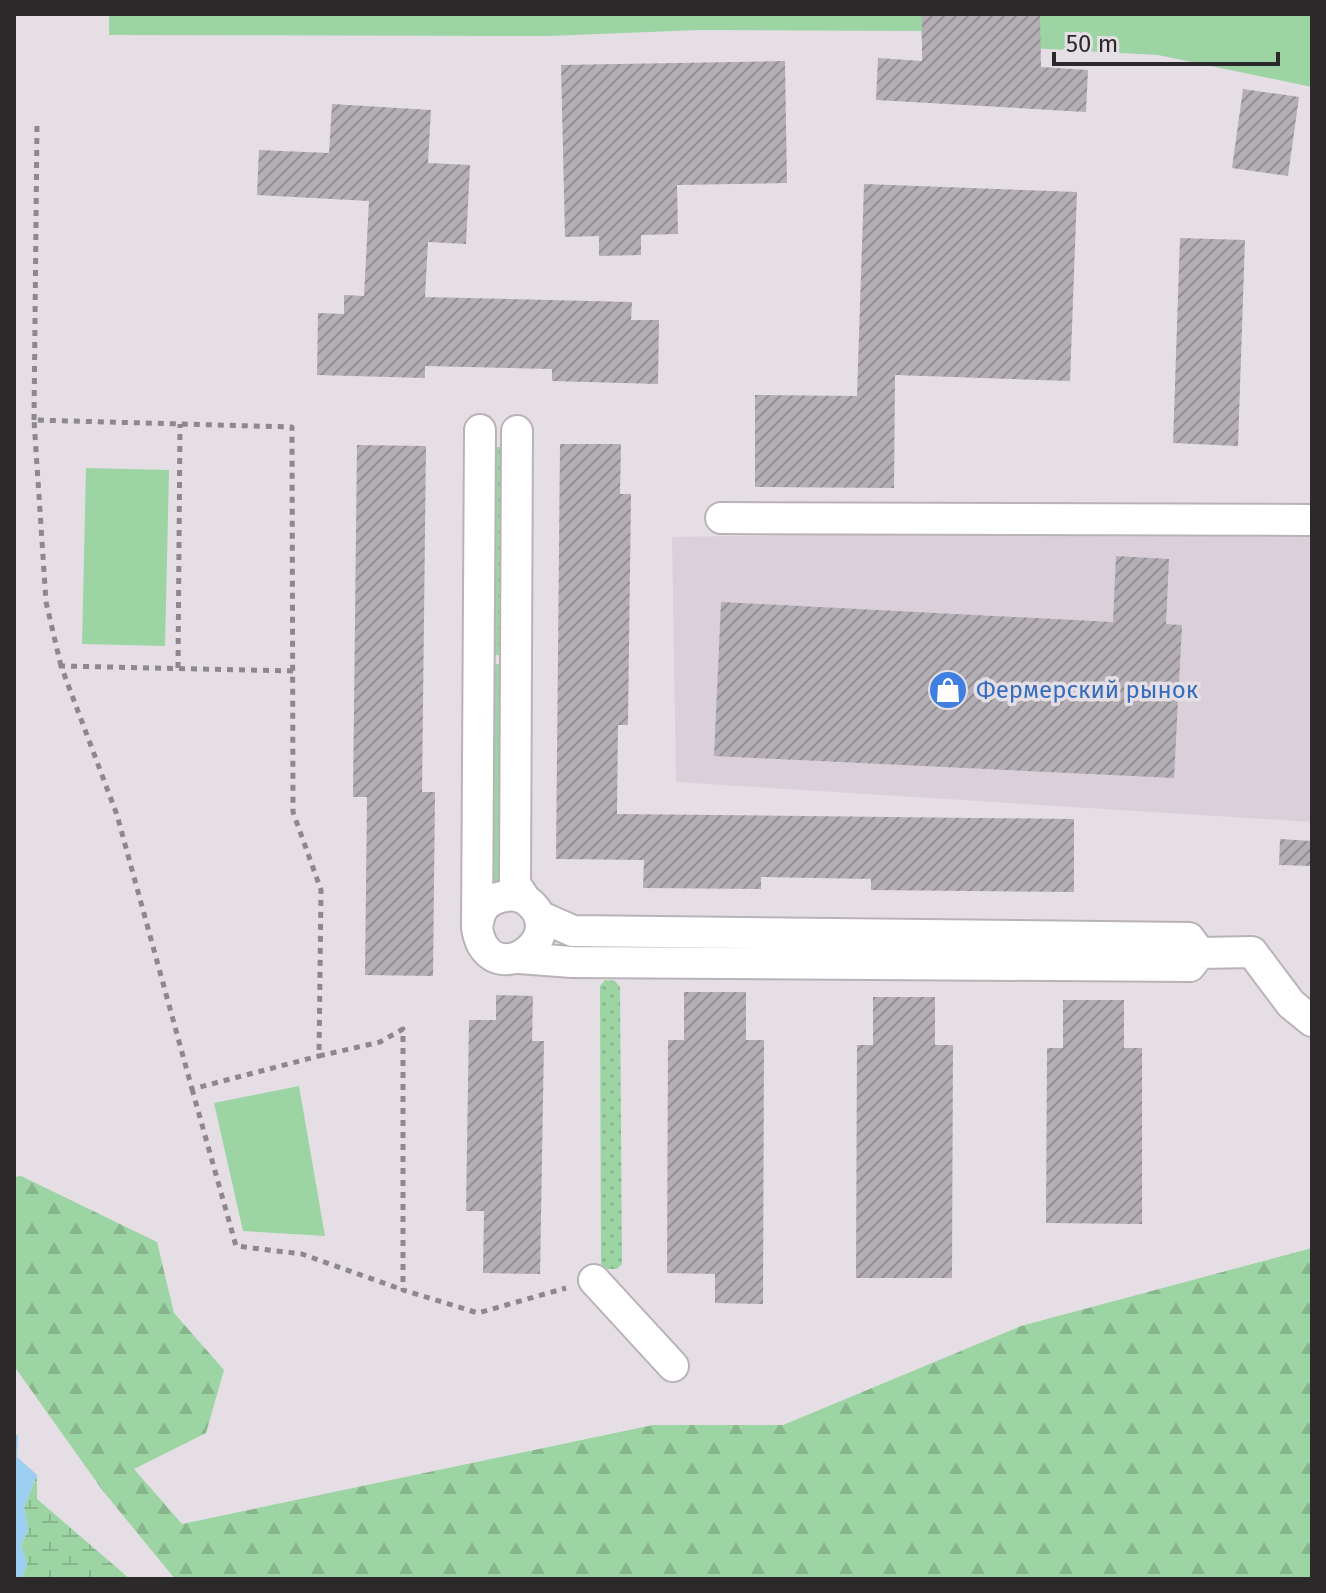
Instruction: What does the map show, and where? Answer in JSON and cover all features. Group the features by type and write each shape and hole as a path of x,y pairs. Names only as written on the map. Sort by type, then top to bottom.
{"lane":[{"path":"480,430 477,928 483,947 500,958 572,962 1190,966 1200,953"},
{"path":"517,431 515,884 532,908 541,934 533,949 519,958"},
{"path":"721,518 1312,520"},
{"path":"477,928 482,910 494,899 510,895 573,931 1189,938 1200,953"},
{"path":"1200,953 1252,952 1291,1004 1312,1021"},
{"path":"594,1280 673,1366"}],"path":[{"path":"37,122 34,420 46,602 61,666 117,815 236,1246 302,1254 478,1313 594,1280"},
{"path":"34,420 292,427 293,812 321,890 319,1056"},
{"path":"178,668 180,424"},
{"path":"61,666 293,671"},
{"path":"192,1089 380,1042 403,1029 403,1290"}],"shaded area":[{"path":"1312,526 1312,822 676,782 672,537"}],"green space":[{"path":"109,14 1312,14 1312,87 1158,55 922,42 921,31 699,30 548,36 109,35"},
{"path":"494,447 503,447 507,655 488,655"},
{"path":"86,468 169,470 165,646 82,644"},
{"path":"487,664 507,664 500,883 492,882"},
{"path":"605,980 615,981 620,987 622,1264 617,1269 606,1269 601,1264 600,986"},
{"path":"299,1086 325,1236 243,1231 214,1103"},
{"path":"21,1176 157,1242 174,1313 224,1370 206,1433 134,1469 182,1524 653,1425 783,1425 1021,1326 1312,1248 1312,1579 175,1579 103,1491 14,1366 14,1177"},
{"path":"37,1475 37,1499 130,1579 21,1579 27,1564 21,1545 28,1530 24,1507"}],"water":[{"path":"14,1433 18,1436 17,1457 37,1475 24,1507 28,1530 21,1545 27,1564 21,1579 14,1579"}],"building":[{"path":"922,14 1040,14 1041,67 1088,70 1086,112 876,100 878,58 922,61"},
{"path":"785,61 787,183 677,185 678,234 641,235 641,255 599,256 599,236 565,237 561,65"},
{"path":"1243,89 1299,97 1288,176 1232,168"},
{"path":"332,104 431,110 428,163 470,165 466,244 428,242 425,297 632,302 631,320 659,320 658,384 552,381 552,369 425,366 425,378 317,375 318,313 344,314 344,295 364,296 369,201 257,195 259,150 329,153"},
{"path":"864,184 1077,192 1070,381 895,375 894,488 755,487 755,395 857,396"},
{"path":"1180,238 1245,240 1238,446 1173,443"},
{"path":"560,444 621,444 620,494 631,494 628,725 618,725 617,814 1074,819 1074,892 871,890 871,879 761,877 761,889 643,888 644,860 556,859"},
{"path":"357,445 426,446 422,792 435,792 433,976 365,975 367,797 353,797"},
{"name":"Фермерский рынок","path":"1116,556 1169,559 1166,624 1182,625 1174,778 714,756 721,602 1113,622"},
{"path":"1280,839 1312,841 1312,866 1279,865"},
{"path":"684,992 746,992 746,1040 764,1040 763,1304 715,1303 715,1274 667,1273 668,1040 684,1040"},
{"path":"496,995 533,996 532,1041 544,1041 540,1274 483,1273 484,1211 466,1211 469,1020 496,1020"},
{"path":"873,997 935,997 935,1045 953,1045 952,1278 856,1278 857,1045 873,1045"},
{"path":"1063,1000 1124,1000 1124,1048 1142,1048 1142,1224 1046,1223 1047,1048 1063,1048"}],"place":[{"name":"Фермерский рынок","path":"948,690"}]}
